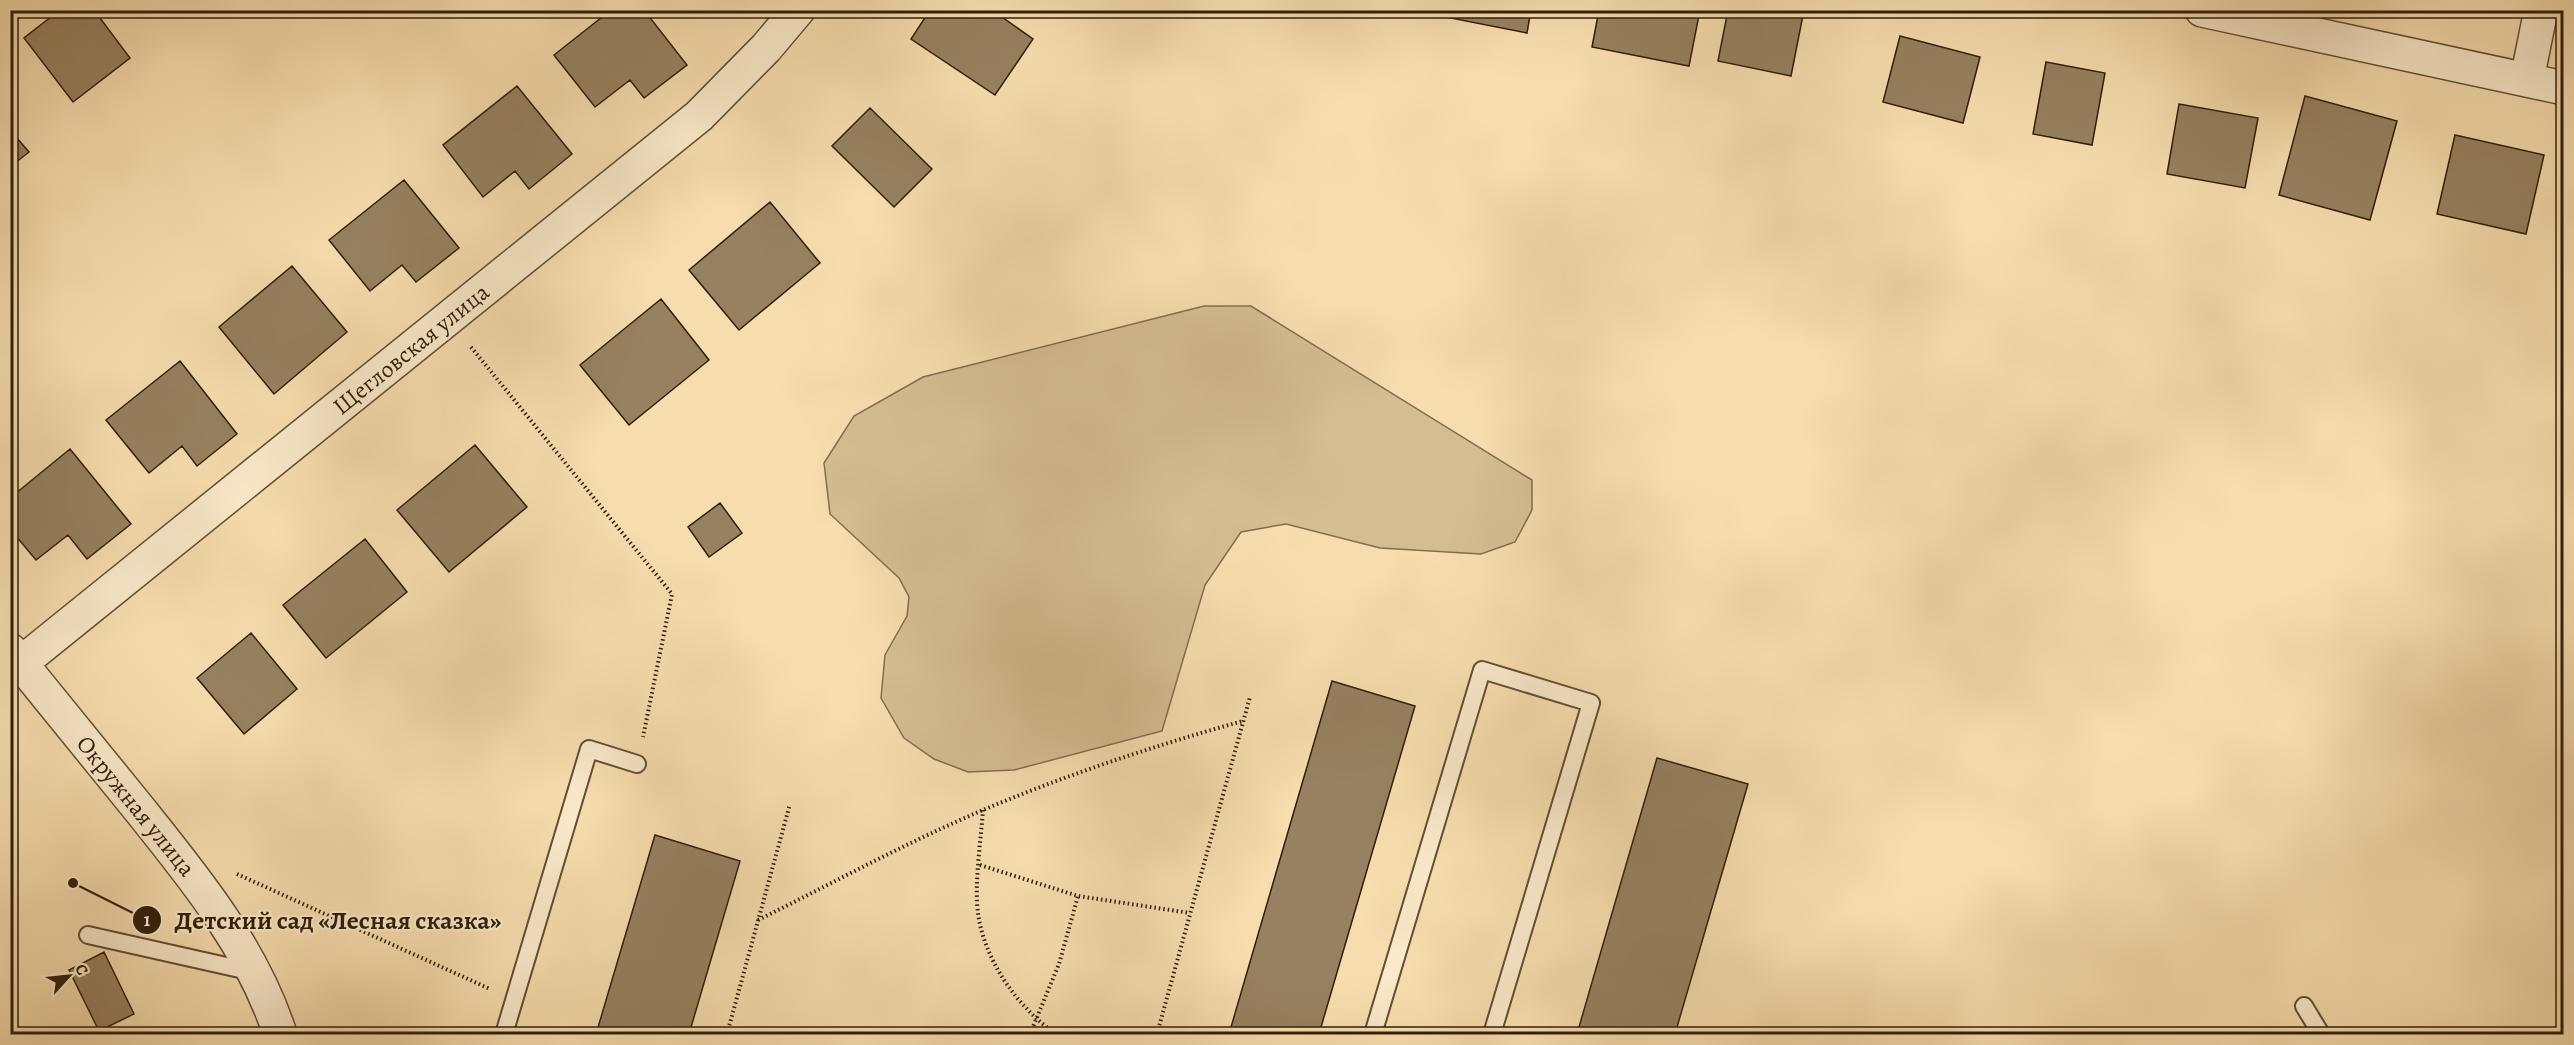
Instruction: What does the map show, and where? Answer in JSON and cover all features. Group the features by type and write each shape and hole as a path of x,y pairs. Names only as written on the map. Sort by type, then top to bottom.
{"street":[{"name":"Щегловская улица","path":"14,661 448,319 699,116 737,79 798,10"},
{"path":"2202,10 2564,88"},
{"path":"2527,79 2541,10"},
{"name":"Окружная улица","path":"14,661 189,871 239,942 273,1012 280,1035"}],"lane":[{"path":"1373,1035 1482,670 1591,703 1492,1035"},
{"path":"504,1035 589,749 637,764"},
{"path":"88,935 254,972"},
{"path":"2304,1006 2321,1035"}],"path":[{"path":"448,319 672,594 637,764"},
{"path":"1157,1035 1250,697"},
{"path":"758,920 983,810 1164,745 1243,721"},
{"path":"727,1035 790,804"},
{"path":"983,810 978,912 991,959 1037,1022 1056,1035"},
{"path":"980,865 1078,896 1191,913"},
{"path":"228,870 514,1000"},
{"path":"1030,1035 1059,964 1078,896"}],"shaded area":[{"path":"1204,306 1251,306 1532,480 1532,510 1515,542 1481,554 1380,548 1286,524 1241,532 1205,585 1162,731 1014,770 968,772 934,759 904,738 881,698 885,655 907,616 909,597 899,578 830,514 824,463 854,416 923,377"}],"building":[{"path":"60,10 94,10 130,58 73,102 24,38"},
{"path":"611,10 644,10 687,65 644,98 630,80 595,107 554,55"},
{"path":"930,10 992,10 1033,39 995,95 911,39"},
{"path":"1430,10 1531,10 1527,33 1430,14"},
{"path":"1599,10 1700,10 1689,66 1592,47"},
{"path":"1728,10 1804,10 1791,76 1718,61"},
{"path":"1900,36 1980,57 1963,123 1883,102"},
{"path":"2046,62 2105,73 2092,145 2033,134"},
{"path":"517,86 572,154 529,189 515,171 483,197 443,145"},
{"path":"2305,96 2397,121 2370,220 2279,195"},
{"path":"2179,104 2258,118 2245,188 2167,174"},
{"path":"870,108 932,169 894,207 832,146"},
{"path":"10,130 29,152 10,167"},
{"path":"2455,135 2544,155 2526,234 2437,214"},
{"path":"404,180 459,248 416,282 402,265 370,291 329,240"},
{"path":"770,202 820,263 739,330 689,270"},
{"path":"292,266 347,332 274,394 219,327"},
{"path":"661,299 709,360 629,425 580,365"},
{"path":"180,361 237,434 197,466 182,446 149,473 106,420"},
{"path":"475,445 527,507 449,572 397,510"},
{"path":"70,449 131,524 87,559 68,535 36,560 10,529 10,498"},
{"path":"720,503 742,533 709,557 688,527"},
{"path":"365,539 407,592 326,658 283,605"},
{"path":"251,633 297,689 244,734 197,678"},
{"path":"1332,681 1415,706 1319,1034 1229,1034"},
{"path":"1657,758 1748,784 1675,1034 1577,1034"},
{"path":"655,835 740,861 689,1034 596,1034"},
{"path":"104,952 134,1014 99,1031 69,970"}],"place":[{"name":"Детский сад «Лесная сказка»","path":"73,883"}]}
